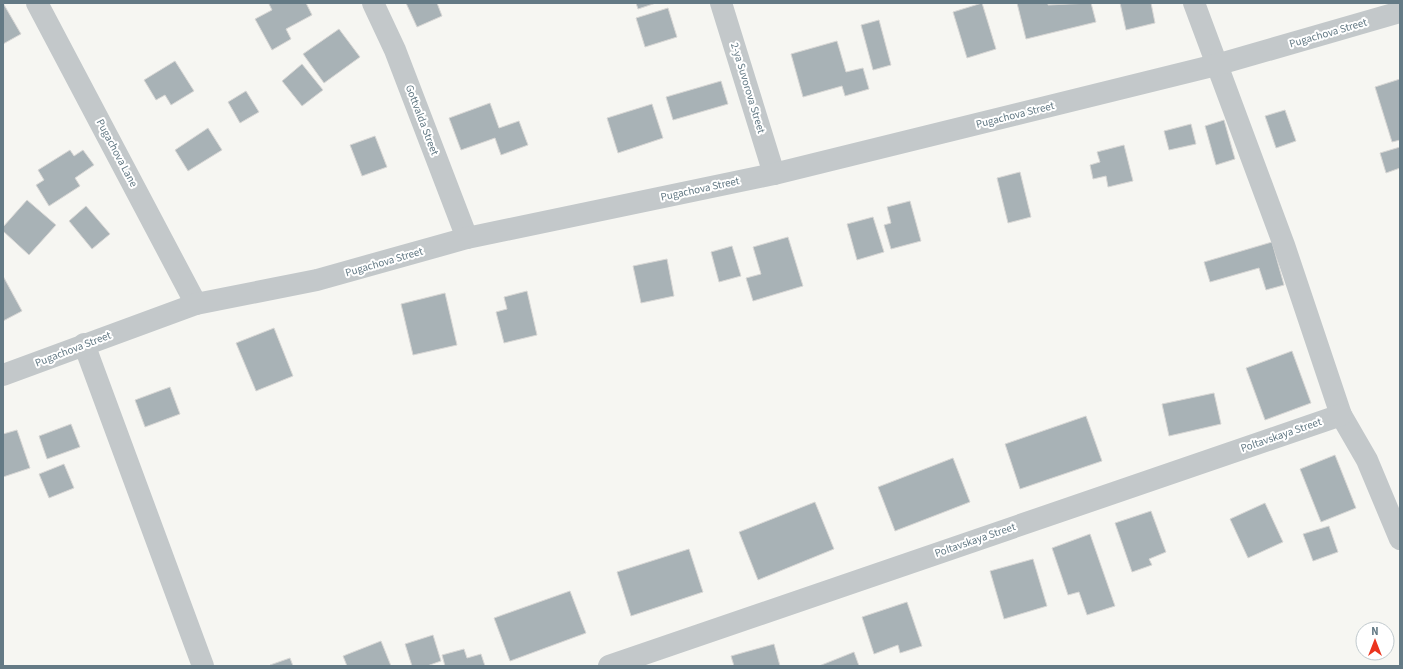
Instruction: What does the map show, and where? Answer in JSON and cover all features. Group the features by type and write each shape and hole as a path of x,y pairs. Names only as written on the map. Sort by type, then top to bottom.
{"street":[{"name":"Pugachova Lane","path":"38,3 196,304"},
{"name":"Gottvalda Street","path":"373,3 395,50 467,238"},
{"name":"2-ya Suvorova Street","path":"722,3 774,174"},
{"path":"1194,3 1216,66 1284,245 1341,415 1367,460 1400,539"},
{"name":"Pugachova Street","path":"3,375 196,304 316,280 467,238 774,174 1216,66 1400,12"},
{"path":"84,344 203,666"},
{"name":"Poltavskaya Street","path":"609,666 1341,415"}],"building":[{"path":"3,3 21,34 3,44"},
{"path":"306,3 312,15 286,29 291,39 272,50 255,19 272,10 269,4"},
{"path":"406,3 437,3 442,16 417,27"},
{"path":"636,3 656,3 638,9"},
{"path":"982,3 996,49 967,58 953,12"},
{"path":"1017,3 1048,3 1048,5 1091,3 1096,22 1026,39"},
{"path":"1120,3 1151,3 1155,23 1126,30"},
{"path":"668,8 677,37 645,47 636,18"},
{"path":"879,20 891,65 873,70 861,25"},
{"path":"339,29 360,57 324,83 303,54"},
{"path":"837,41 846,72 863,68 869,89 845,96 842,86 803,97 791,54"},
{"path":"175,61 194,91 171,105 165,95 156,100 144,80"},
{"path":"302,64 323,90 302,106 282,81"},
{"path":"1400,79 1400,140 1392,142 1375,87"},
{"path":"721,81 728,104 673,120 666,97"},
{"path":"246,91 259,112 240,123 228,102"},
{"path":"490,103 499,128 519,121 528,145 501,155 495,138 461,150 449,118"},
{"path":"652,104 663,138 618,153 607,118"},
{"path":"1285,110 1296,141 1276,148 1265,116"},
{"path":"1224,120 1235,159 1216,165 1205,126"},
{"path":"1191,124 1196,144 1169,150 1164,131"},
{"path":"208,128 222,150 188,171 175,150"},
{"path":"375,136 387,167 362,176 350,145"},
{"path":"1124,145 1133,181 1108,187 1106,176 1093,179 1090,165 1100,162 1097,152"},
{"path":"1400,147 1400,168 1386,173 1380,153"},
{"path":"70,150 74,156 83,150 94,165 75,178 80,186 49,206 36,185 44,180 38,170"},
{"path":"1020,172 1031,217 1008,223 997,178"},
{"path":"27,200 56,225 29,255 3,231 3,227"},
{"path":"910,201 921,241 891,249 884,225 891,223 887,207"},
{"path":"86,206 110,234 92,249 69,221"},
{"path":"873,217 884,252 857,260 847,224"},
{"path":"788,237 803,286 753,301 746,278 761,274 753,247"},
{"path":"1272,242 1284,285 1266,290 1259,268 1210,282 1204,262"},
{"path":"732,246 741,276 719,282 711,252"},
{"path":"667,259 674,296 641,303 633,266"},
{"path":"3,276 22,311 3,321"},
{"path":"527,291 537,335 504,343 496,312 507,309 504,297"},
{"path":"445,293 457,345 413,355 401,304"},
{"path":"274,328 293,376 256,391 236,343"},
{"path":"1292,351 1311,403 1265,420 1246,368"},
{"path":"170,387 180,414 145,427 135,400"},
{"path":"1214,393 1221,424 1169,436 1162,404"},
{"path":"1086,416 1102,461 1020,489 1005,444"},
{"path":"71,424 80,447 47,459 39,436"},
{"path":"17,430 30,468 3,477 3,434"},
{"path":"1335,455 1356,508 1321,522 1300,469"},
{"path":"953,458 970,502 895,531 878,487"},
{"path":"64,464 74,488 49,498 39,474"},
{"path":"815,502 834,549 758,580 739,532"},
{"path":"1265,503 1283,542 1248,558 1230,519"},
{"path":"1151,511 1166,552 1149,559 1152,565 1132,572 1115,523"},
{"path":"1329,526 1338,552 1313,561 1303,534"},
{"path":"1090,534 1115,606 1087,615 1079,592 1068,595 1052,548"},
{"path":"689,549 703,592 631,616 617,572"},
{"path":"1033,559 1047,606 1004,619 990,571"},
{"path":"570,591 586,633 510,661 494,618"},
{"path":"907,602 922,646 900,653 898,645 874,654 862,617"},
{"path":"433,635 441,661 427,666 412,666 405,644"},
{"path":"381,641 391,666 347,666 343,656"},
{"path":"774,644 780,666 734,666 731,656"},
{"path":"464,649 467,658 481,654 485,666 445,666 442,655"},
{"path":"854,652 859,666 819,666"},
{"path":"290,658 293,666 270,666 270,665"}]}
